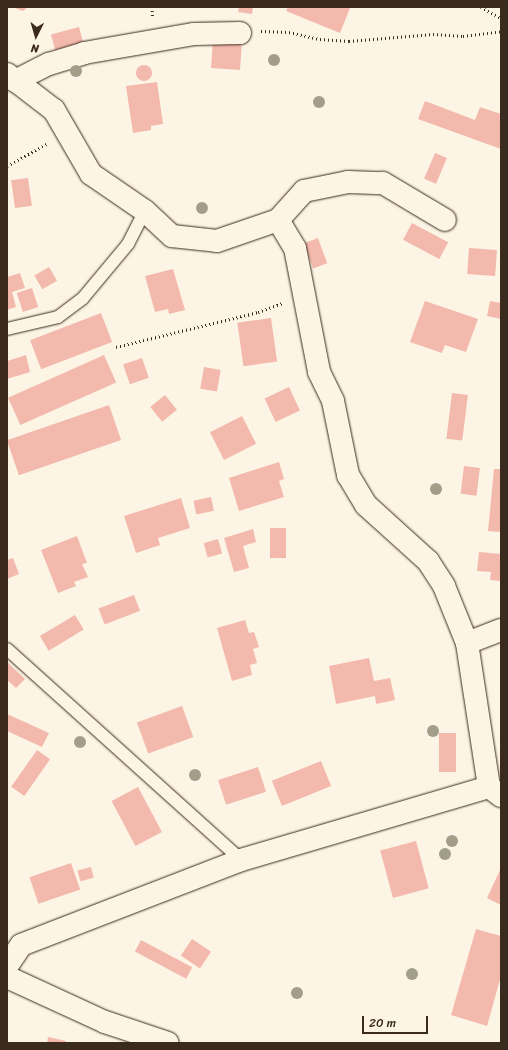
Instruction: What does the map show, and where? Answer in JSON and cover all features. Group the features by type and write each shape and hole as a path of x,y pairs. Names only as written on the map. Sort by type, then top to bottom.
{"street":[{"path":"11,78 84,53 194,34 240,33"},
{"path":"11,78 54,110 66,134 91,174 145,211 172,236 217,242 278,220 304,191 348,182 383,182 445,220"},
{"path":"7,966 21,945 241,860 495,792 467,643 444,586 428,561 366,505 348,475 334,401 319,372 306,294 295,248 278,220"},
{"path":"467,643 501,630"},
{"path":"7,977 104,1022 168,1043"}],"lane":[{"path":"7,329 58,317 83,298 128,244 145,211"},
{"path":"7,649 241,860"}],"path":[{"path":"481,7 501,18"},
{"path":"240,33 289,32 320,39 349,41 433,34 463,36 501,31"},
{"path":"7,166 66,134"},
{"path":"116,347 258,312 306,294"}],"building":[{"path":"12,7 28,7 23,11"},
{"path":"239,7 253,7 252,14 238,12"},
{"path":"288,7 350,8 340,33 286,11"},
{"path":"79,27 83,42 55,50 51,35"},
{"path":"213,40 242,42 240,70 211,68"},
{"path":"141,65 147,65 152,70 150,79 147,81 141,81 136,76 136,70"},
{"path":"157,82 163,124 151,126 151,130 133,133 126,86"},
{"path":"425,101 475,120 480,107 501,114 501,149 418,119"},
{"path":"435,153 447,158 436,184 424,179"},
{"path":"28,178 32,206 15,208 11,180"},
{"path":"412,223 448,242 439,259 403,240"},
{"path":"318,238 327,263 313,269 304,243"},
{"path":"469,248 497,250 495,276 467,274"},
{"path":"49,267 57,281 42,289 34,276"},
{"path":"173,269 185,310 169,314 168,309 155,312 145,276"},
{"path":"20,273 25,288 12,292 16,307 7,310 7,277"},
{"path":"32,288 38,307 23,312 17,293"},
{"path":"425,301 478,319 466,352 445,345 442,353 410,342"},
{"path":"490,301 501,303 501,319 487,316"},
{"path":"101,313 112,342 41,369 30,340"},
{"path":"271,318 277,362 243,366 237,323"},
{"path":"26,355 30,372 7,379 7,361"},
{"path":"104,355 116,382 20,425 8,398"},
{"path":"142,358 149,378 130,384 123,365"},
{"path":"204,367 221,370 217,392 200,389"},
{"path":"289,387 300,411 276,422 265,398"},
{"path":"452,393 468,395 462,441 446,439"},
{"path":"165,395 177,410 162,422 150,407"},
{"path":"109,405 121,440 19,475 7,440"},
{"path":"242,416 256,444 224,460 210,432"},
{"path":"279,462 284,479 279,481 284,497 239,511 229,478"},
{"path":"464,466 480,468 476,496 461,494"},
{"path":"494,469 501,469 501,532 488,531"},
{"path":"211,497 214,511 196,514 193,501"},
{"path":"181,498 190,528 158,538 160,545 136,553 124,516"},
{"path":"270,528 286,528 286,558 270,558"},
{"path":"253,529 256,542 243,546 249,568 234,572 224,538"},
{"path":"77,536 87,563 82,564 88,577 74,582 76,586 58,593 41,550"},
{"path":"218,539 222,553 208,558 204,543"},
{"path":"479,552 501,554 501,581 490,580 491,572 477,571"},
{"path":"13,558 19,574 7,579 7,560"},
{"path":"134,595 140,611 105,624 99,609"},
{"path":"75,615 84,630 49,651 40,636"},
{"path":"245,620 249,633 254,632 259,647 253,649 257,663 250,665 252,675 232,681 217,628"},
{"path":"369,658 374,681 390,678 395,700 376,704 375,696 336,704 329,666"},
{"path":"7,662 25,679 16,688 7,680"},
{"path":"182,706 193,737 148,753 137,722"},
{"path":"7,714 49,733 42,747 7,731"},
{"path":"439,733 456,733 456,772 439,772"},
{"path":"37,750 50,759 24,796 11,787"},
{"path":"321,761 331,786 282,806 272,781"},
{"path":"258,767 266,792 226,805 218,780"},
{"path":"138,787 162,832 135,846 112,801"},
{"path":"416,841 429,888 393,898 380,851"},
{"path":"71,863 80,889 39,904 29,877"},
{"path":"91,867 94,878 80,881 77,871"},
{"path":"501,868 501,905 487,898"},
{"path":"476,929 501,936 501,976 487,1026 451,1015"},
{"path":"192,939 211,952 200,968 181,956"},
{"path":"141,940 192,967 186,979 135,951"},
{"path":"48,1037 66,1041 65,1043 47,1043"}]}
